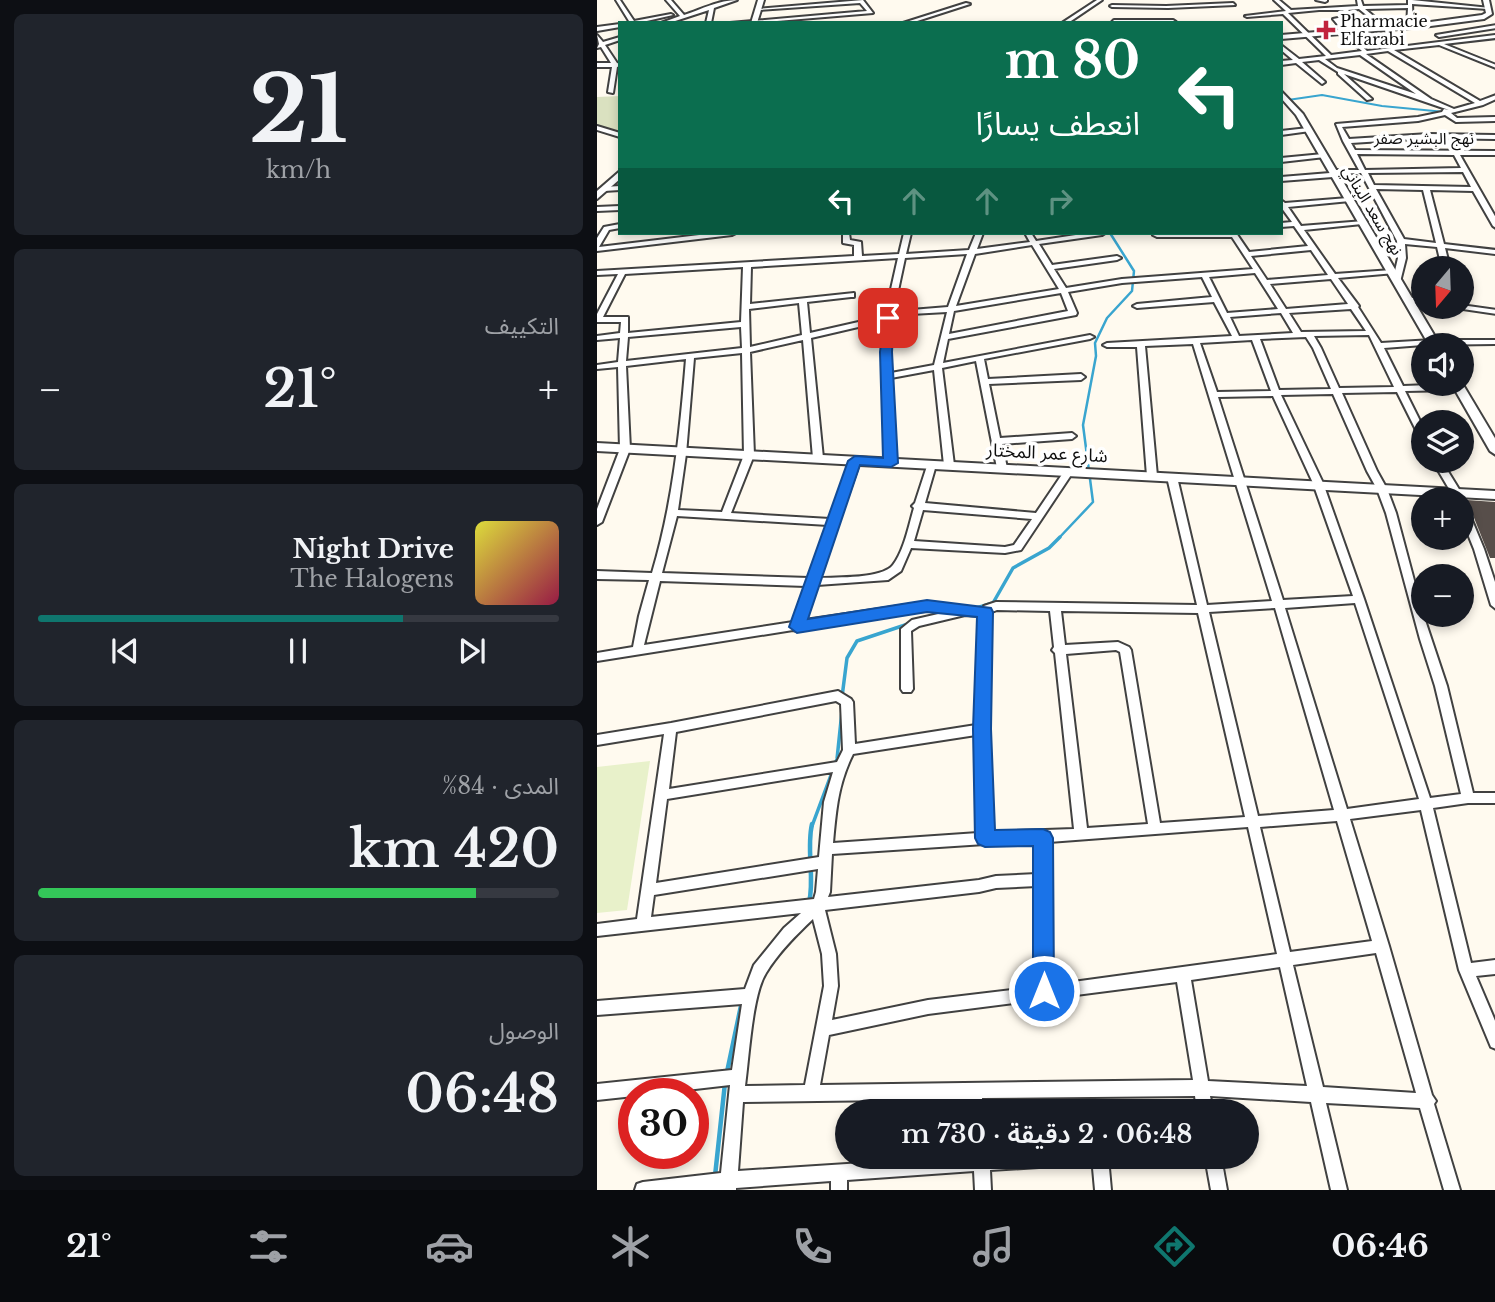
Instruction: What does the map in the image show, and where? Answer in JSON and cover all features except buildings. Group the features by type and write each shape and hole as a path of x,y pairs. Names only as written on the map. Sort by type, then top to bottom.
{"street":[{"path":"618,0 630,21"},
{"path":"668,0 682,15"},
{"path":"668,21 735,0"},
{"path":"754,21 761,0"},
{"path":"759,9 801,3 860,0 871,12 766,21"},
{"path":"1067,21 1100,0"},
{"path":"1276,0 1307,36 1330,57"},
{"path":"1318,0 1325,0 1321,9"},
{"path":"1359,0 1361,8 1386,29"},
{"path":"1114,21 1112,3 1230,2 1253,21"},
{"path":"1142,3 1143,21"},
{"path":"1247,16 1410,3 1490,12"},
{"path":"1410,3 1410,26"},
{"path":"913,21 968,4"},
{"path":"1168,4 1173,21"},
{"path":"708,21 712,6"},
{"path":"1344,8 1351,17 1335,19 1364,53 1429,100"},
{"path":"1283,37 1423,25 1490,12"},
{"path":"638,21 682,15"},
{"path":"925,18 929,21"},
{"path":"597,29 618,24"},
{"path":"1423,25 1450,43"},
{"path":"1439,35 1495,26"},
{"path":"1283,63 1495,36"},
{"path":"597,37 617,65 611,92"},
{"path":"1439,44 1495,67"},
{"path":"1283,49 1322,82"},
{"path":"1390,50 1481,104"},
{"path":"1320,58 1369,99"},
{"path":"597,65 617,65"},
{"path":"1335,68 1453,110"},
{"name":"نهج سعد البناني","path":"1284,95 1308,130 1428,333"},
{"path":"1265,282 1334,276 1394,276 1402,258 1401,241 1338,126 1418,119 1481,104 1495,97"},
{"path":"1444,111 1458,120 1495,119"},
{"path":"1418,119 1429,136"},
{"path":"597,128 618,134"},
{"path":"1283,133 1308,130"},
{"path":"1346,141 1429,136 1495,137"},
{"path":"1411,137 1415,170"},
{"name":"نهج البشير صفر","path":"1352,152 1495,153"},
{"path":"1456,153 1495,226"},
{"path":"1283,160 1323,156"},
{"path":"1283,179 1333,173 1466,170"},
{"path":"600,193 618,176"},
{"path":"1372,187 1477,189"},
{"path":"600,193 618,188"},
{"path":"1426,188 1444,256"},
{"path":"1283,204 1348,200"},
{"path":"1484,204 1495,204"},
{"path":"1283,205 1355,306 1379,346 1411,412"},
{"path":"597,209 618,208"},
{"path":"1283,225 1362,222"},
{"path":"597,247 606,228 618,226"},
{"path":"597,247 660,237 696,235"},
{"path":"846,235 847,241 858,244 858,257"},
{"path":"891,463 887,376 888,318 906,235"},
{"path":"949,465 938,367 951,309 978,235"},
{"path":"944,337 1071,314 1074,310 1064,291 1029,235"},
{"path":"597,272 973,252 1089,235"},
{"path":"1235,235 1257,271 1304,334 1336,390 1372,471 1383,489 1441,686 1468,798"},
{"path":"1401,241 1495,252"},
{"path":"1246,254 1314,248"},
{"path":"1049,268 1117,258"},
{"path":"725,516 749,455 745,324 747,264"},
{"path":"597,522 625,449 622,365 625,319 598,320 623,271"},
{"path":"597,367 747,350 911,312 951,309 1122,281 1257,271"},
{"path":"1204,274 1237,339"},
{"path":"746,307 851,295"},
{"path":"1137,306 1218,299"},
{"path":"1407,299 1411,300"},
{"path":"803,301 817,458"},
{"path":"1226,315 1355,306"},
{"path":"1474,309 1495,312"},
{"path":"597,338 745,324"},
{"path":"1107,345 1304,334 1372,334"},
{"path":"887,376 1090,337"},
{"path":"1255,338 1276,393 1318,483 1359,599 1425,803 1466,970 1495,1042"},
{"path":"1196,342 1343,815 1452,1190"},
{"path":"1474,342 1495,342"},
{"path":"1141,344 1152,476"},
{"path":"1379,346 1411,344"},
{"path":"638,651 646,604 673,513 684,452 690,358"},
{"path":"980,359 987,382 1002,468"},
{"path":"987,382 1081,377"},
{"path":"1214,395 1411,388"},
{"path":"1464,396 1490,434 1495,452"},
{"path":"998,441 1072,436"},
{"name":"شارع عمر المختار","path":"597,447 1318,483 1411,492"},
{"path":"797,627 855,461"},
{"path":"597,575 812,582 857,581 889,575 897,568 909,544 917,506 931,465"},
{"path":"909,544 1012,549 1020,546 1068,472"},
{"path":"1172,477 1339,1190"},
{"name":"شارع عمر المختار","path":"1474,497 1495,495"},
{"path":"917,506 1038,516"},
{"path":"673,513 833,522"},
{"path":"1474,541 1495,605"},
{"path":"597,657 927,606 985,612 996,606 1202,609 1359,599"},
{"path":"1055,608 1081,834"},
{"path":"907,689 906,629 916,623 967,611"},
{"path":"985,612 982,729 985,838"},
{"path":"1058,650 1119,646 1125,650 1155,829"},
{"path":"597,740 839,696 847,702 849,750 830,802 823,892 818,905 789,933 759,970 750,996 736,1094 729,1185"},
{"path":"643,924 671,728"},
{"path":"849,750 982,729"},
{"path":"662,795 841,766"},
{"path":"648,890 826,855 985,838 1043,838 1343,815 1468,798 1495,798"},
{"path":"1043,838 1044,991"},
{"path":"597,930 996,882 1043,880"},
{"path":"811,1093 831,986 829,954 818,905"},
{"path":"824,1029 928,1007 1382,946"},
{"path":"1466,970 1495,967"},
{"path":"1183,974 1203,1099"},
{"path":"597,1008 750,996"},
{"path":"597,1092 738,1077"},
{"path":"736,1094 1201,1088 1428,1101"},
{"path":"974,1093 974,1099"},
{"path":"643,1190 839,1182 929,1169"},
{"path":"979,1169 983,1190"},
{"path":"1101,1169 1103,1190"},
{"path":"1215,1169 1219,1190"}],"green space":[{"path":"618,96 618,132 597,126 597,97"},
{"path":"650,761 627,910 597,913 597,767"}],"waterway":[{"path":"1283,101 1322,95 1382,106 1445,112"},
{"path":"1058,539 1093,502 1083,425 1096,356 1095,343 1107,318 1132,291 1134,271 1111,235"},
{"path":"973,609 993,603 1013,568 1049,548 1058,539"},
{"path":"842,697 847,658 857,641 911,623"},
{"path":"812,826 837,759 842,711"},
{"path":"809,903 812,824"},
{"path":"727,1072 742,1001"},
{"path":"715,1176 725,1083"}],"place":[{"name":"Pharmacie Elfarabi","path":"1326,30"}],"route":[{"path":"888,318 886,352 891,463 855,461 797,627 927,606 985,612 982,729 985,838 1043,838 1044,991"}]}
